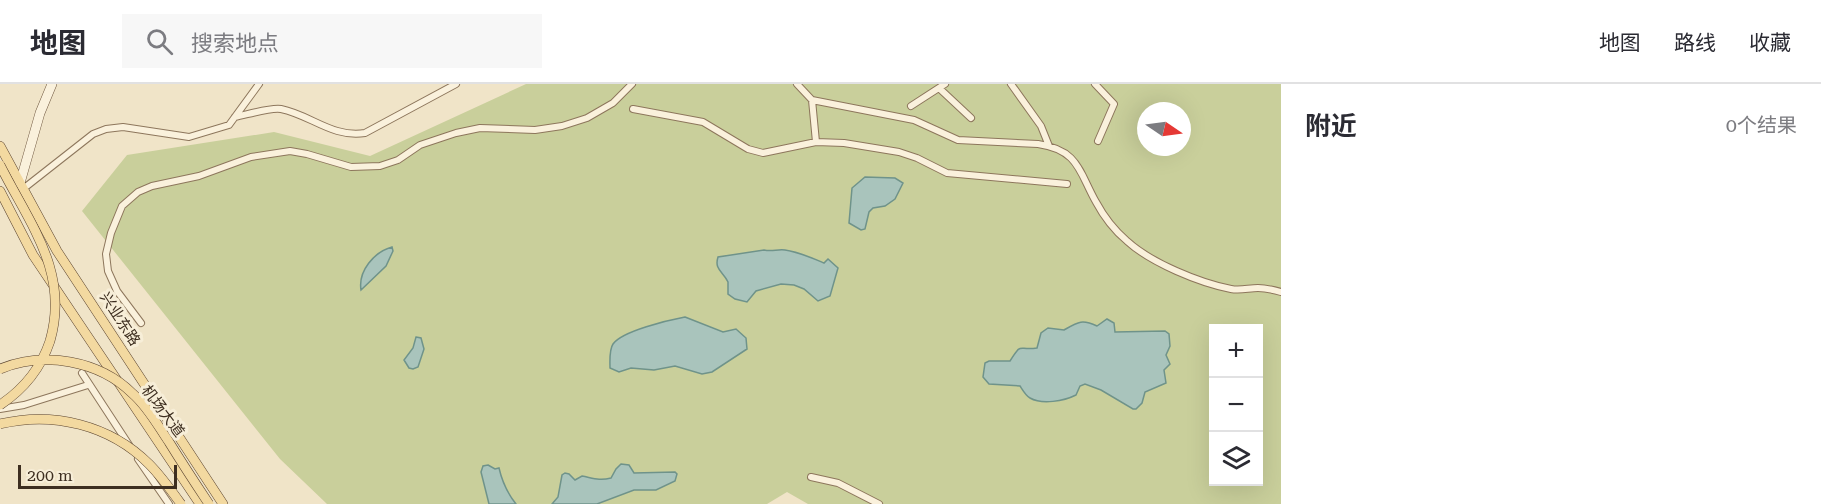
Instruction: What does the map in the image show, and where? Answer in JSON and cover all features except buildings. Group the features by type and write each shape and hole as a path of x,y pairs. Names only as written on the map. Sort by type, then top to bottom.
{"main road":[{"path":"22,186 40,113 52,84"},
{"name":"兴业东路","path":"0,146 57,251 223,504"},
{"path":"0,164 44,250 52,273 56,301 51,337 40,364 20,389 0,407"},
{"path":"0,191 33,255 200,504"},
{"name":"机场大道","path":"0,369 32,360 59,360 87,366 116,380 133,393 148,410 209,504"},
{"path":"0,424 28,420 57,420 101,431 127,446 148,464 181,504"}],"street":[{"path":"22,186 93,134 106,129 123,127 189,137 229,124 258,84"},
{"path":"234,117 279,108 339,133 354,135 365,133 456,84"},
{"path":"141,323 117,291 108,271 106,254 111,233 122,206 138,192 152,186 199,176 251,157 290,151 351,167 380,166 398,160 420,145 456,133 480,128 535,130 562,126 613,103 632,84"},
{"path":"798,84 812,100 816,142"},
{"path":"911,106 945,84"},
{"path":"1011,84 1041,126 1049,146"},
{"path":"1095,84 1114,104 1098,141"},
{"path":"939,89 971,118"},
{"path":"812,100 914,120 958,140 1049,146 1073,159 1086,178 1094,199 1106,219 1128,242 1148,256 1190,275 1233,290 1258,288 1281,292"},
{"path":"633,109 703,122 747,149 763,153 816,142 844,143 899,152 947,173 1066,184"},
{"path":"82,373 169,504"},
{"path":"0,407 24,405 88,385"},
{"path":"811,477 838,483 879,504"}],"green space":[{"path":"526,84 1281,84 1281,504 808,504 787,492 767,504 327,504 280,459 82,211 127,155 274,132 370,156"}],"water":[{"path":"865,177 895,178 903,183 895,199 869,212 865,229 861,230 849,223 852,188"},
{"path":"392,247 393,251 386,266 361,290 362,276 369,263 379,253"},
{"path":"764,250 790,251 824,263 828,259 838,268 830,296 818,301 804,289 781,284 756,291 747,302 735,299 728,294 728,282 718,268 718,257"},
{"path":"685,317 723,332 736,329 746,338 747,349 712,372 702,374 675,366 654,370 631,368 619,372 610,368 611,349 618,339 646,327"},
{"path":"1107,319 1114,323 1115,332 1165,331 1169,334 1170,346 1166,355 1170,364 1164,370 1166,383 1145,392 1142,403 1136,409 1085,384 1080,386 1076,395 1071,397 1041,401 1029,397 1020,386 989,384 983,377 985,363 1010,361 1021,348 1037,348 1041,333 1048,328 1064,330 1084,322 1097,326"},
{"path":"416,337 421,338 424,349 418,367 413,369 409,368 404,360 413,348"},
{"path":"621,464 629,465 634,473 675,472 677,474 675,481 656,490 634,490 597,504 552,504 558,497 562,475 565,473 575,480 582,476 607,479 611,478"},
{"path":"488,465 495,469 499,468 510,496 516,504 489,504 481,472 483,466"}]}
